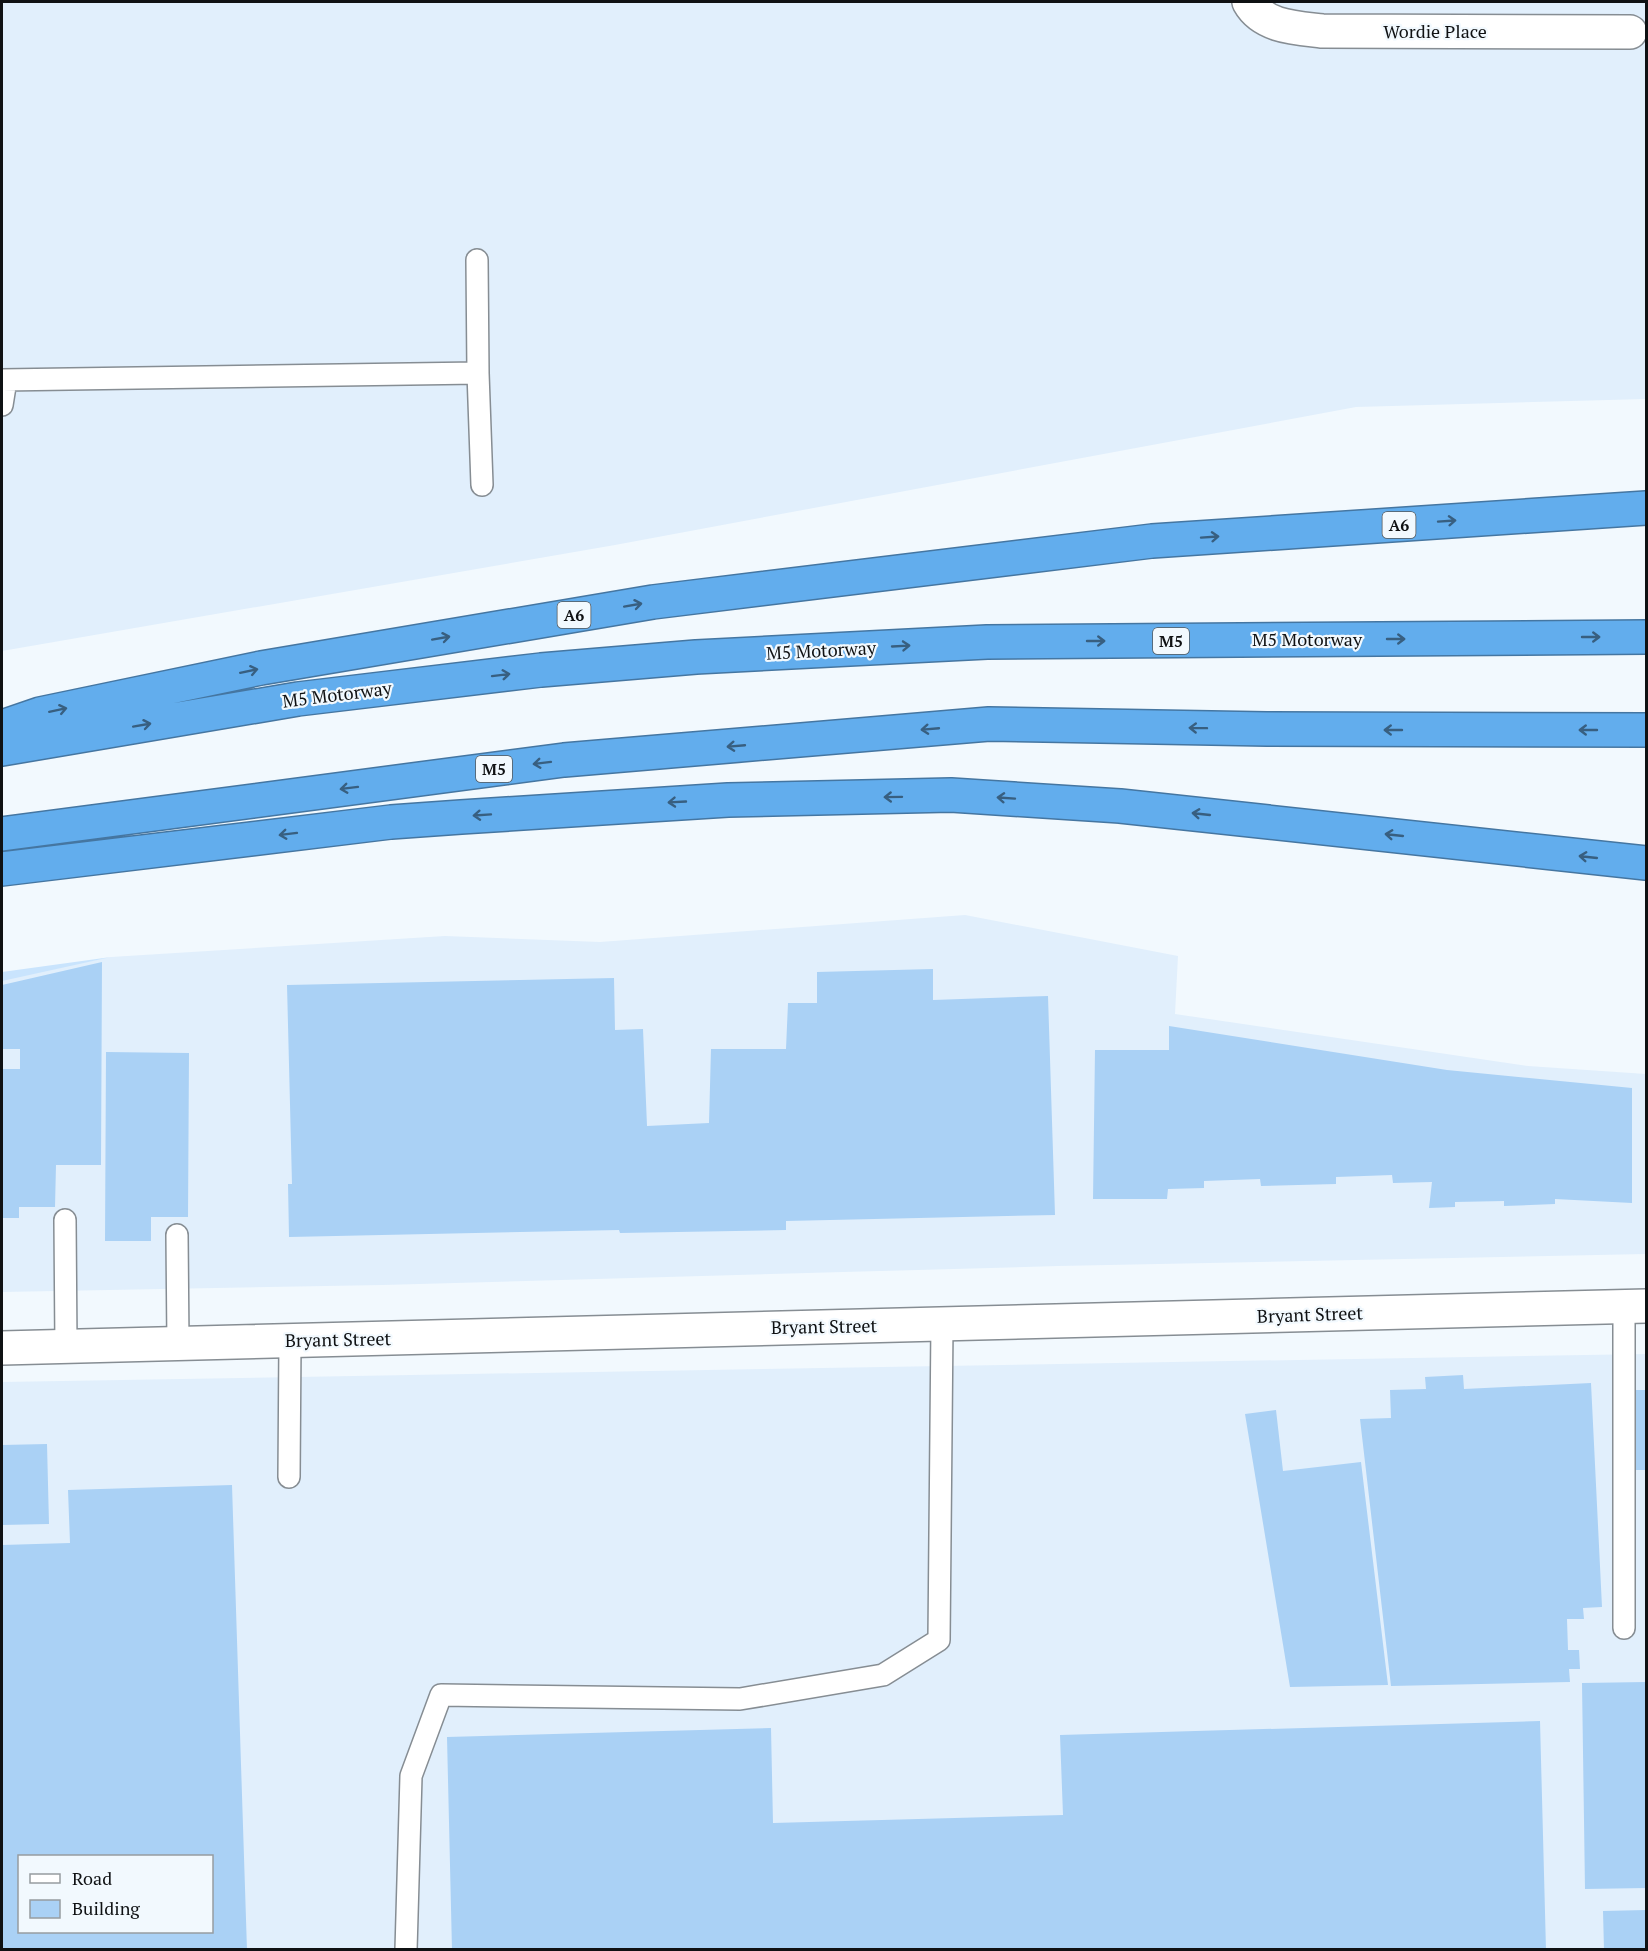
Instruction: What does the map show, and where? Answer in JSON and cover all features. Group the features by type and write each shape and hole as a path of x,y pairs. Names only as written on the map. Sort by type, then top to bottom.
{"highway":[{"name":"A6","path":"2,727 40,714 261,668 653,602 1152,541 1647,508"},
{"name":"M5 Motorway","path":"2,749 298,699 541,670 696,657 987,642 1647,637"},
{"name":"M5","path":"2,834 564,760 989,724 1267,729 1647,730"},
{"path":"2,869 337,828 461,816 718,800 951,795 1120,806 1647,863"}],"street":[{"name":"Wordie Place","path":"1249,2 1268,21 1292,28 1322,31 1630,32"},
{"name":"Bryant Street","path":"2,1348 1635,1306"}],"lane":[{"path":"477,260 482,485"},
{"path":"2,405 4,380 478,373"},
{"path":"65,1220 66,1346"},
{"path":"177,1235 178,1344"},
{"path":"1624,1628 1635,1306"},
{"path":"406,1950 411,1776 441,1695 740,1699 883,1675 939,1640 942,1324"},
{"path":"289,1477 290,1341"}],"shaded area":[{"path":"2,2 1646,2 1646,399 1356,407 615,545 2,651"},
{"path":"965,915 1178,956 1175,1014 1528,1066 1646,1074 1646,1254 1058,1266 383,1285 2,1292 2,979 111,957 445,936 600,942"},
{"path":"111,957 2,981 2,972"},
{"path":"1646,1354 1646,1949 2,1949 2,1382"}],"building":[{"path":"102,962 101,1165 56,1165 55,1207 19,1207 19,1218 2,1218 2,1069 20,1069 20,1049 2,1049 2,985"},
{"path":"933,969 933,1000 1048,996 1055,1215 786,1221 786,1230 620,1233 619,1230 289,1237 288,1184 292,1184 287,985 614,978 615,1030 643,1029 647,1126 709,1123 711,1049 786,1049 788,1003 817,1003 817,972"},
{"path":"1169,1026 1447,1070 1632,1088 1632,1203 1555,1199 1555,1204 1504,1206 1504,1201 1455,1202 1455,1207 1429,1208 1432,1182 1393,1183 1392,1175 1336,1177 1336,1184 1261,1186 1260,1179 1204,1181 1204,1188 1168,1189 1167,1199 1093,1199 1095,1050 1169,1050"},
{"path":"106,1052 189,1053 188,1217 151,1217 151,1241 105,1241"},
{"path":"1463,1375 1464,1389 1591,1383 1602,1607 1583,1608 1584,1619 1567,1619 1568,1650 1579,1650 1580,1669 1569,1669 1570,1682 1391,1686 1360,1419 1391,1418 1390,1390 1426,1389 1425,1377"},
{"path":"1634,1390 1646,1390 1646,1470 1633,1470"},
{"path":"1276,1410 1283,1471 1361,1462 1388,1685 1290,1687 1245,1414"},
{"path":"47,1444 49,1524 2,1525 2,1445"},
{"path":"232,1485 247,1950 2,1950 2,1545 70,1543 68,1490"},
{"path":"1646,1682 1646,1888 1585,1889 1582,1683"},
{"path":"1540,1721 1546,1950 452,1950 447,1737 771,1728 773,1823 1063,1815 1060,1735"},
{"path":"1646,1910 1646,1950 1604,1950 1603,1911"}]}
